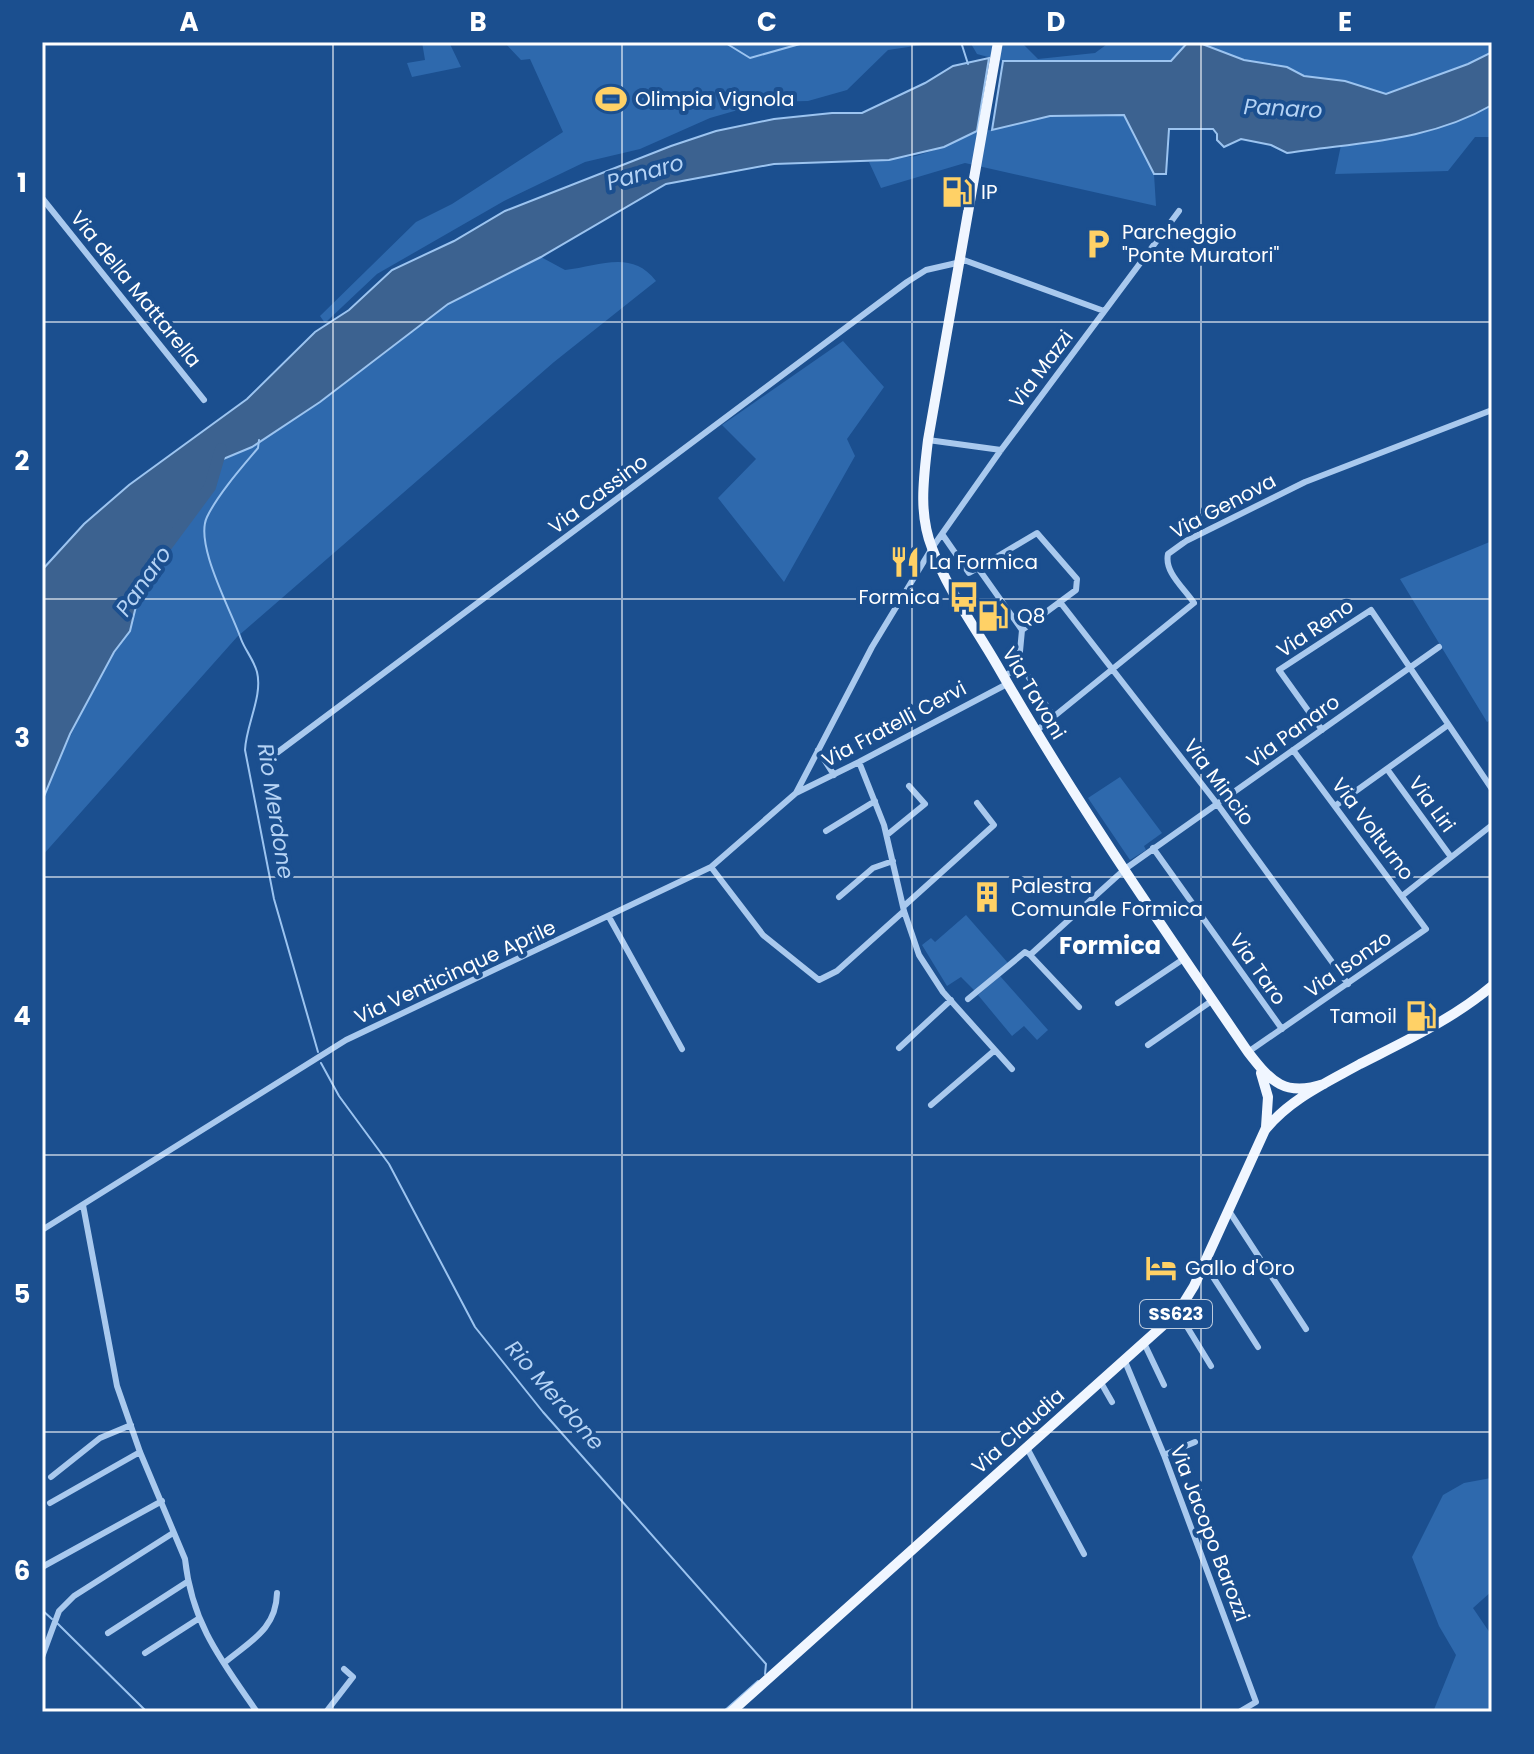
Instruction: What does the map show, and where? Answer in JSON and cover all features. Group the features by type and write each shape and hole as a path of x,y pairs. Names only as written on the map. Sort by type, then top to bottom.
{"main road":[{"name":"Via Tavoni","path":"998,42 928,440 922,492 925,523 932,548 1036,731 1248,1052 1267,1077 1285,1087"},
{"name":"Via Claudia","path":"1273,1114 1458,1011 1492,986"},
{"path":"1257,1064 1273,1114"},
{"name":"Via Claudia","path":"731,1712 1178,1312 1229,1211 1285,1087 1305,1089 1324,1084"}],"street":[{"name":"Via della Mattarella","path":"42,198 204,400"},
{"name":"Via Mazzi","path":"932,548 1179,211"},
{"path":"961,260 1104,311"},
{"name":"Via Cassino","path":"263,768 266,761 907,282 926,270 961,260"},
{"name":"Via Genova","path":"1036,731 1194,603 1169,570 1167,562 1168,554 1186,541 1305,482 1492,410"},
{"path":"928,440 1001,450"},
{"path":"942,534 969,573 1037,533 1077,579 1076,590 1022,630"},
{"name":"Via Venticinque Aprile","path":"42,1230 346,1040 711,867 796,793 872,647 932,548"},
{"path":"978,568 1022,630 1019,662 1053,716"},
{"name":"Via Mincio","path":"1060,602 1218,805 1348,984"},
{"name":"Via Reno","path":"1322,730 1279,670 1371,610 1409,667"},
{"name":"Via Panaro","path":"968,999 1025,952 1030,955 1125,869 1153,848 1439,647"},
{"name":"Via Fratelli Cervi","path":"796,793 859,762 1005,681 1019,662"},
{"path":"1409,667 1492,789"},
{"path":"1335,806 1448,725"},
{"path":"818,750 834,775"},
{"name":"Via Volturno","path":"1293,750 1426,929"},
{"path":"859,762 887,835 919,955 951,1000 1012,1069"},
{"name":"Via Liri","path":"1387,769 1451,857"},
{"path":"887,835 925,804 909,786"},
{"path":"826,831 875,801"},
{"path":"711,867 763,935 819,980 837,971 994,825 977,803"},
{"path":"1402,896 1492,825"},
{"name":"Via Taro","path":"1153,848 1282,1029"},
{"path":"839,897 873,868 893,861"},
{"path":"609,917 682,1049"},
{"name":"Via Isonzo","path":"1248,1052 1426,929"},
{"path":"1030,955 1079,1007"},
{"path":"1118,1003 1185,958"},
{"path":"899,1048 951,1000"},
{"path":"1148,1045 1213,1000"},
{"path":"931,1105 995,1050"},
{"path":"83,1205 117,1386 140,1452 185,1559 187,1582 198,1619 257,1712"},
{"path":"1229,1211 1306,1329"},
{"path":"1204,1263 1258,1347"},
{"path":"1178,1312 1211,1366"},
{"path":"1144,1343 1164,1385"},
{"name":"Via Jacopo Barozzi","path":"1124,1359 1164,1455 1256,1702 1239,1712"},
{"path":"1100,1381 1112,1402"},
{"path":"51,1477 100,1438 131,1425"},
{"path":"1164,1455 1195,1442"},
{"path":"1027,1448 1084,1554"},
{"path":"50,1503 140,1452"},
{"path":"44,1566 162,1501"},
{"path":"42,1657 59,1611 74,1596 173,1533"},
{"path":"108,1633 187,1582"},
{"path":"224,1663 269,1625 277,1609 277,1593"},
{"path":"145,1653 198,1619"},
{"path":"326,1712 353,1677 344,1669"}],"shaded area":[{"path":"422,42 449,42 461,67 412,77 407,63 425,60"},
{"path":"504,42 942,42 888,50 847,90 808,101 766,102 710,118 640,149 585,162 504,201 377,274 325,323 320,316 416,222 452,204 563,132 530,59 521,60"},
{"path":"970,42 1021,42 1038,59 1095,53 1110,42 1188,42 1171,61 1003,61 977,54"},
{"path":"1197,42 1492,42 1492,52 1386,94 1345,81 1304,76 1287,67 1244,60"},
{"path":"1492,105 1492,137 1475,137 1448,171 1335,174 1341,145 1419,134 1474,115"},
{"path":"1124,115 1154,174 1156,206 965,163 881,188 869,162 916,156 977,131 1050,116"},
{"path":"541,257 565,270 626,262 647,271 656,281 554,362 237,637 42,856 42,801 53,772 94,688 130,631 145,569 210,487 216,463 252,447 371,364 448,304"},
{"path":"843,341 884,387 847,439 855,456 784,582 718,498 756,459 722,425"},
{"path":"1492,541 1492,719 1487,722 1400,579"},
{"path":"1120,777 1162,833 1144,846 1146,850 1130,860 1088,798"},
{"path":"966,915 1008,963 975,991 961,977 947,986 922,945 931,938 935,942"},
{"path":"1000,976 1048,1030 1037,1040 1024,1026 1012,1036 978,995"},
{"path":"1491,1478 1492,1591 1473,1608 1492,1636 1492,1712 1433,1712 1456,1655 1439,1626 1412,1557 1443,1495 1464,1483"}],"water":[{"path":"1188,42 1197,42 1244,60 1287,67 1304,76 1345,81 1386,94 1492,52 1492,105 1443,127 1418,134 1287,153 1271,145 1241,139 1224,147 1213,129 1169,129 1166,174 1154,174 1124,115 1050,116 992,130 1003,61 1171,61"},
{"path":"989,58 977,131 944,147 889,160 774,164 666,184 541,257 448,304 320,402 252,447 216,462 210,487 145,569 130,631 114,652 70,734 42,801 42,570 84,524 129,485 247,399 315,332 349,310 392,270 454,241 505,211 671,146 716,131 774,119 862,113 953,66"}],"waterway":[{"path":"724,42 750,58 807,42"},
{"path":"961,42 968,64"},
{"name":"Rio Merdone","path":"259,440 258,448 207,517 205,543 215,577 257,672 258,691 245,750 274,899 318,1052"},
{"name":"Panaro","path":"135,588 210,487 221,449"},
{"name":"Rio Merdone","path":"321,1063 339,1096 389,1164 475,1327 543,1412 766,1664 765,1674"},
{"path":"42,1610 52,1619"},
{"path":"57,1623 147,1712"},
{"name":"Rio Merdone","path":"723,1712 758,1681"}],"place":[{"name":"Olimpia Vignola","path":"611,99"},
{"name":"IP","path":"957,192"},
{"name":"Parcheggio \"Ponte Muratori\"","path":"1098,244"},
{"name":"La Formica","path":"905,562"},
{"name":"Formica","path":"964,597"},
{"name":"Q8","path":"993,616"},
{"name":"Palestra Comunale Formica","path":"987,897"},
{"name":"Tamoil","path":"1421,1016"},
{"name":"Gallo d'Oro","path":"1161,1268"}],"district":[{"name":"Formica","path":"1110,946"}]}
